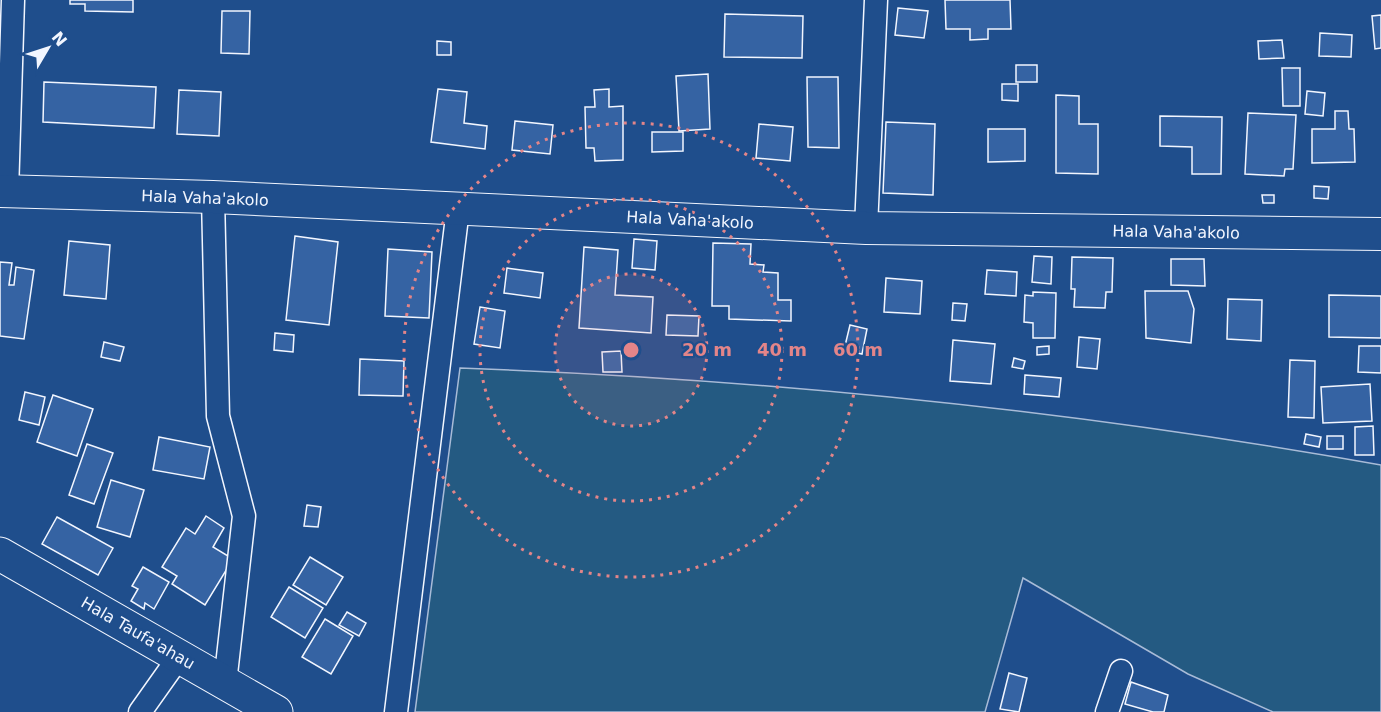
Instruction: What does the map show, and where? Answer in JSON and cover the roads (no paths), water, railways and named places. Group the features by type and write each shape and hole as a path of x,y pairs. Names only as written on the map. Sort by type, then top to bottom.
{"main road":[{"name":"Hala Vaha'akolo","path":"4,192 213,197 867,228 1381,234"},
{"name":"Hala Taufa'ahau","path":"0,554 276,712"}],"street":[{"path":"4,192 13,0"},
{"path":"867,228 876,0"},
{"path":"213,197 218,416 244,516 225,683"},
{"path":"396,712 458,209"},
{"path":"140,712 179,657"},
{"path":"1107,712 1122,671"}]}
